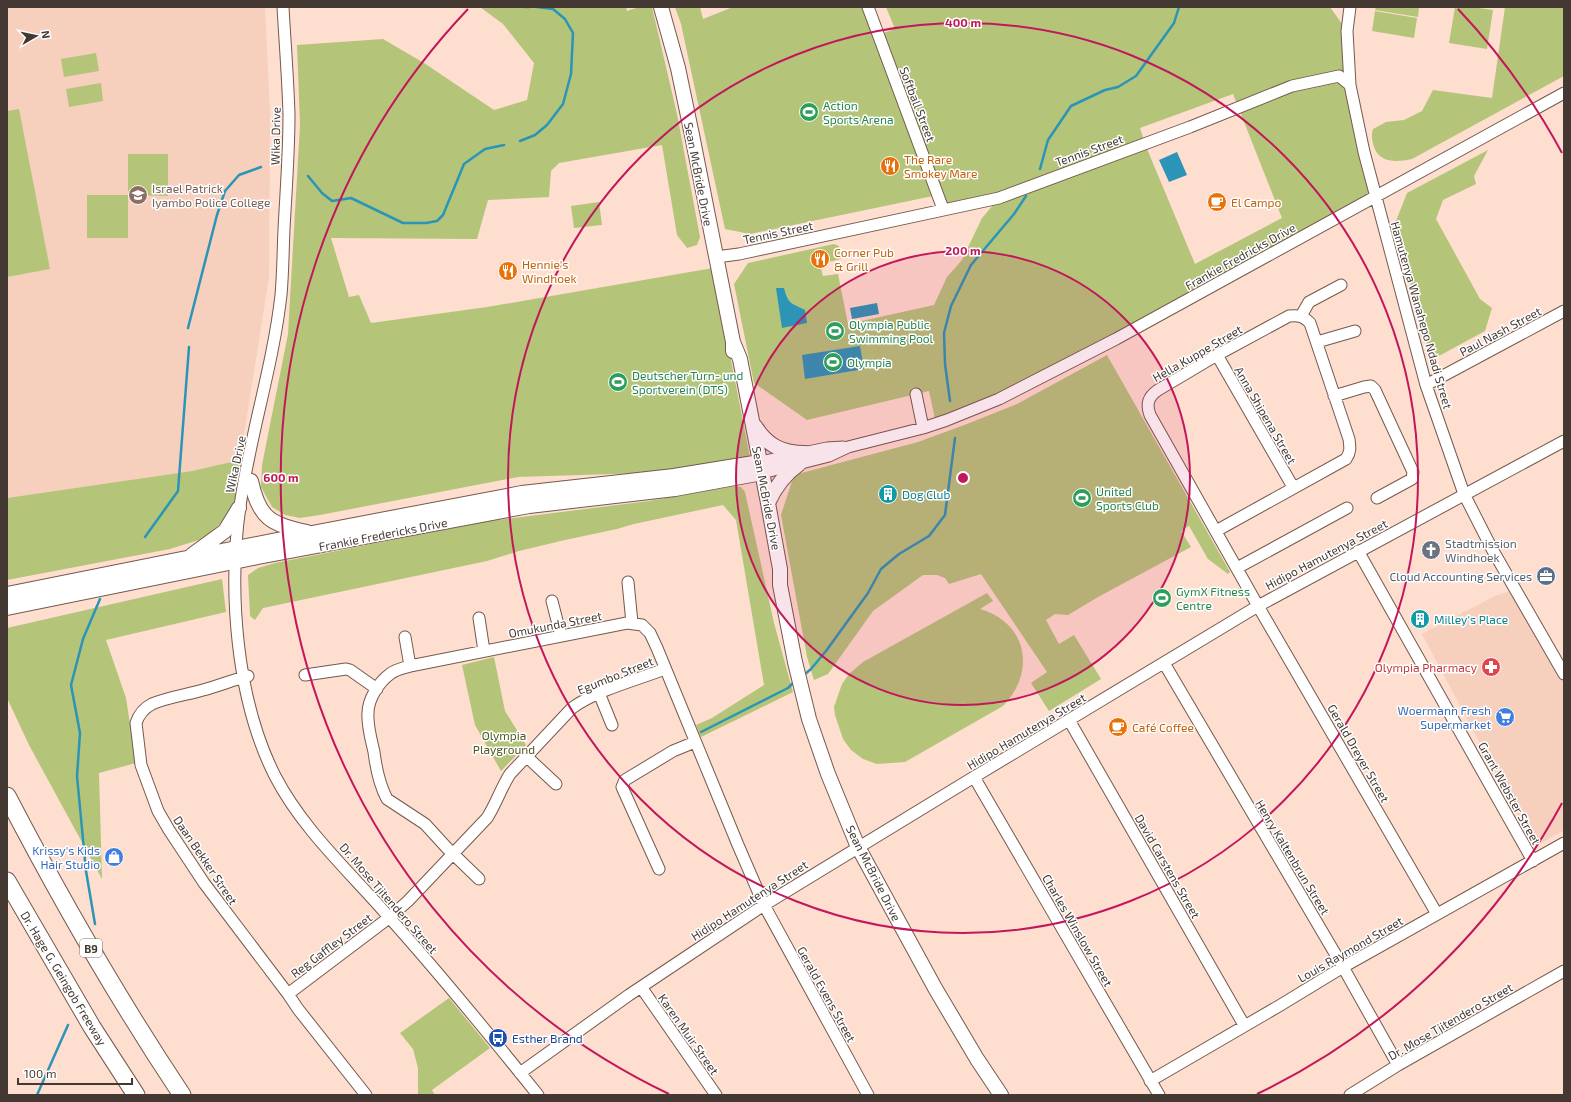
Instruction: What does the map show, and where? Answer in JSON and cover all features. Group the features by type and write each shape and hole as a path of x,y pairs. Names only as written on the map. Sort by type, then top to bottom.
{"highway":[{"name":"B9","path":"7,796 68,910 144,1037 182,1095"},
{"name":"Dr. Hage G. Geingob Freeway","path":"7,881 92,1027 136,1095"}],"main road":[{"name":"Sean McBride Drive","path":"661,7 678,68 733,342 740,359 752,421 774,570 780,585 795,662 809,719 828,774 858,847 934,988 977,1059 1002,1095"},
{"name":"Sean McBride Drive","path":"733,342 733,356 758,468 768,503 780,569 780,585"},
{"path":"752,421 764,438 774,446 802,458 782,479 773,492 768,503"},
{"name":"Frankie Fredericks Drive","path":"7,594 187,559 238,555 312,533 522,493 758,468"},
{"name":"Frankie Fredericks Drive","path":"7,608 238,555 528,506 675,489 758,468"},
{"path":"251,481 258,505 264,514 271,520 280,526 312,533"},
{"path":"187,559 224,531 240,508"}],"street":[{"name":"Wika Drive","path":"238,555 240,508 273,348 281,293 289,114 283,7"},
{"name":"Softball Street","path":"868,7 943,209"},
{"path":"1350,7 1347,31 1350,85 1364,152 1376,198"},
{"name":"Tennis Street","path":"716,257 739,254 999,198 1015,193 1048,178 1165,137 1292,86 1339,76 1350,85"},
{"name":"Frankie Fredricks Drive","path":"758,468 802,458 827,448 848,447 923,428 999,399 1116,339 1376,198 1410,177 1564,93"},
{"name":"Hamutenya Wanahepo Ndadi Street","path":"1376,198 1426,385 1464,494 1492,549 1564,674"},
{"path":"1216,531 1346,459 1349,454 1349,439 1317,342 1310,323 1302,316 1310,302 1341,285"},
{"name":"Paul Nash Street","path":"1426,385 1564,311"},
{"name":"Hella Kuppe Street","path":"1258,606 1150,415 1148,408 1151,394 1217,355 1289,316 1302,316"},
{"path":"1317,342 1355,330"},
{"name":"Anna Shipena Street","path":"1217,355 1293,487"},
{"name":"Wika Drive","path":"238,555 246,499 251,481 264,406 266,384"},
{"path":"1334,396 1371,386 1375,390 1413,472 1412,479 1377,498"},
{"path":"916,394 923,428"},
{"name":"Hidipo Hamutenya Street","path":"520,1073 641,987 764,905 1258,606 1464,494 1562,446"},
{"path":"1237,568 1347,508"},
{"name":"Grant Webster Street","path":"1358,551 1533,861"},
{"name":"Dr. Mose Tjitendero Street","path":"238,555 246,676 250,702 258,738 290,803 307,826 390,918 538,1095"},
{"path":"628,582 632,623 642,625 648,630 764,905"},
{"path":"552,600 561,636"},
{"name":"Gerald Dreyer Street","path":"1258,606 1437,914"},
{"path":"479,618 484,651"},
{"name":"Omukunda Street","path":"453,853 425,824 387,799 384,793 379,778 368,720 370,702 377,689 391,673 410,666 632,623"},
{"path":"405,636 410,666"},
{"name":"Henry Kaltenbrun Street","path":"1164,663 1343,967 1398,1065"},
{"path":"305,675 346,669 350,670 377,689"},
{"name":"Egumbo Street","path":"390,918 487,818 510,774 572,708 580,702 599,693 665,669"},
{"name":"Daan Bekker Street","path":"246,676 151,705 138,716 136,723 141,765 151,795 169,830 204,883 298,1009 366,1095"},
{"path":"599,693 612,725"},
{"name":"David Carstens Street","path":"1069,720 1244,1025"},
{"path":"659,868 622,787 625,780 672,751 695,742"},
{"path":"526,756 556,784"},
{"name":"Charles Winslow Street","path":"974,777 1159,1095"},
{"name":"Louis Raymond Street","path":"1150,1081 1343,967 1564,843"},
{"path":"453,853 479,878"},
{"name":"Gerald Evens Street","path":"764,905 868,1095"},
{"name":"Reg Gaffley Street","path":"288,994 390,918"},
{"name":"Dr. Mose Tjitendero Street","path":"1350,1095 1398,1065 1564,971"},
{"name":"Karen Muir Street","path":"641,987 716,1095"}],"shaded area":[{"name":"Israel Patrick Iyambo Police College","path":"7,7 265,7 270,114 269,277 240,460 192,471 7,498"},
{"path":"1513,590 1564,680 1564,830 1535,847 1422,634 1495,596"}],"green space":[{"path":"480,7 626,7 627,11 639,7 652,7 677,114 700,237 697,245 687,248 677,235 662,145 559,163 551,171 549,197 488,200 477,239 331,238 349,297 359,295 371,323 487,307 713,268 750,457 676,472 518,477 320,515 300,518 285,515 272,507 261,487 262,465 288,334 300,125 297,45 383,39 424,63 494,110 527,100 534,63 503,24"},
{"name":"Action Sports Arena","path":"675,7 700,7 703,19 733,7 864,7 933,196 750,234 725,229 681,24"},
{"path":"886,7 1330,7 1347,31 1347,47 1376,198 1010,393 936,424 929,391 807,420 754,383 734,284 748,263 834,244 839,246 841,259 820,264 823,276 838,274 848,324 934,305 947,277 962,260 982,218 999,198 943,209 878,35 895,29","holes":["1233,94 1282,218 1195,264 1145,144 1140,128"]},
{"path":"1376,7 1419,7 1418,17 1375,10"},
{"path":"1455,7 1472,7 1493,10 1487,49 1449,43"},
{"path":"1505,7 1564,7 1564,76 1412,159 1395,161 1385,159 1380,156 1373,145 1373,129 1386,122 1404,120 1422,111 1433,90 1492,98"},
{"path":"1375,11 1417,18 1414,38 1372,31"},
{"path":"96,53 99,71 64,77 61,59"},
{"path":"101,83 103,101 69,107 66,89"},
{"path":"19,109 50,269 7,277 7,111"},
{"path":"1488,150 1474,176 1476,184 1443,200 1436,219 1480,299 1492,308 1485,331 1437,357 1430,354 1394,226 1407,193"},
{"path":"128,154 168,154 168,196 128,195"},
{"path":"87,195 128,195 128,238 87,238"},
{"path":"599,202 602,225 574,228 571,206"},
{"path":"1107,355 1230,572 1228,574 1208,559 1189,526 1181,531 1191,547 1098,597 1068,615 1055,614 1046,620 1059,644 1074,635 1101,679 1049,711 1031,683 1047,672 981,574 949,584 945,578 937,575 923,575 873,611 828,674 814,680 807,657 781,515 794,475 918,442 967,424 1017,404"},
{"path":"240,460 233,511 205,538 170,549 7,580 7,498 192,471"},
{"path":"735,486 741,487 745,492 774,623 793,692 701,737 696,725 712,718 764,685 736,520 723,505 565,540 519,551 487,561 263,608 255,620 250,616 248,575 258,568 275,563 489,521 649,501"},
{"path":"222,579 226,612 106,640 126,698 136,763 99,773 102,879 29,745 7,698 7,628"},
{"path":"987,593 993,601 980,609 996,616 1008,625 1017,637 1022,650 1023,664 1020,678 1013,693 1003,706 905,762 877,764 863,759 851,750 843,739 835,715 834,707 842,684 849,674 863,662"},
{"name":"Olympia Playground","path":"494,657 505,711 526,745 501,771 475,725 462,665"},
{"path":"449,998 490,1048 432,1090 435,1095 418,1095 418,1068 413,1049 400,1033"}],"water":[{"path":"1177,152 1187,175 1169,182 1159,160"},
{"path":"776,288 784,288 789,300 796,306 805,310 807,323 782,328"},
{"path":"877,303 879,314 852,319 850,308"},
{"name":"Olympia","path":"860,346 864,369 805,379 802,355"}],"waterway":[{"path":"520,141 535,135 547,125 563,104 571,74 573,33 565,19 553,9 537,7"},
{"path":"1040,169 1048,140 1071,106 1105,90 1118,87 1136,76 1174,23 1179,7"},
{"path":"308,176 322,193 332,201 351,198 403,223 426,223 437,221 443,215 464,164 485,149 504,145"},
{"path":"188,328 217,215 225,191 239,175 261,167"},
{"path":"950,401 945,364 944,333 951,306 971,265 1014,214 1026,196"},
{"path":"145,537 178,491 189,347"},
{"path":"805,674 826,651 868,593 881,569 899,554 929,536 945,515 955,438"},
{"path":"95,924 86,871 77,776 80,733 71,685 83,639 100,599"},
{"path":"701,732 788,688 793,683"},
{"path":"37,1095 68,1025"}],"place":[{"name":"Action Sports Arena","path":"809,112"},
{"name":"The Rare Smokey Mare","path":"890,166"},
{"name":"Israel Patrick Iyambo Police College","path":"138,195"},
{"name":"El Campo","path":"1217,202"},
{"name":"Corner Pub & Grill","path":"820,259"},
{"name":"Hennie's Windhoek","path":"508,271"},
{"name":"Olympia Public Swimming Pool","path":"835,331"},
{"name":"Olympia","path":"833,362"},
{"name":"Deutscher Turn- und Sportverein (DTS)","path":"618,382"},
{"name":"Dog Club","path":"888,494"},
{"name":"United Sports Club","path":"1082,498"},
{"name":"Stadtmission Windhoek","path":"1431,550"},
{"name":"Cloud Accounting Services","path":"1546,576"},
{"name":"GymX Fitness Centre","path":"1162,598"},
{"name":"Milley's Place","path":"1420,619"},
{"name":"Olympia Pharmacy","path":"1491,667"},
{"name":"Woermann Fresh Supermarket","path":"1505,717"},
{"name":"Café Coffee","path":"1118,727"},
{"name":"Krissy's Kids Hair Studio","path":"114,857"},
{"name":"Esther Brand","path":"498,1038"}]}
